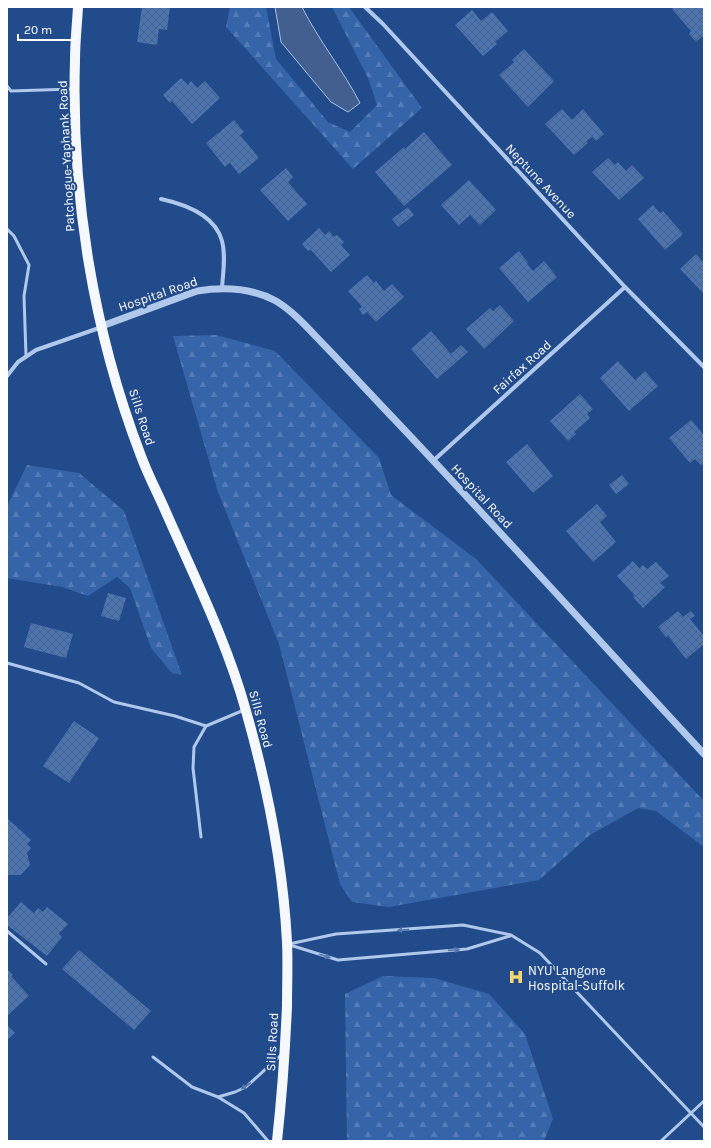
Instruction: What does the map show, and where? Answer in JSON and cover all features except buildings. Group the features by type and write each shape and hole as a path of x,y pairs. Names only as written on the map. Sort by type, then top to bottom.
{"main road":[{"name":"Patchogue-Yaphank Road","path":"78,7 74,58 74,89 79,191 83,232 93,288 102,326"},
{"name":"Sills Road","path":"102,326 123,404 142,458 218,630 233,669 246,710 258,759 278,856 285,912 287,945 285,1051 277,1141"}],"street":[{"name":"Neptune Avenue","path":"365,7 384,24 625,287 704,367"},
{"path":"161,199 175,202 190,208 203,216 218,232 222,242 222,288"},
{"name":"Fairfax Road","path":"433,461 625,287"},
{"name":"Hospital Road","path":"102,326 197,291 222,288 254,293 275,301 287,309 309,329 433,461 704,754"},
{"path":"7,376 12,368 36,350 102,326"}],"lane":[{"path":"7,86 11,91 74,89"},
{"path":"7,229 14,236 29,265 24,296 26,356"},
{"path":"7,663 79,682 114,702 176,716 206,726"},
{"path":"201,837 195,783 194,747 206,726 246,710"},
{"path":"287,945 336,934 463,925 511,935 540,953 704,1127"},
{"path":"7,931 46,964"},
{"path":"287,945 338,960 467,950 511,935"},
{"path":"218,1097 246,1087 285,1051"},
{"path":"152,1057 192,1087 218,1097 244,1113 268,1141"},
{"path":"661,1141 704,1101"}],"green space":[{"path":"230,7 266,7 276,59 328,122 350,132 377,105 368,78 332,7 349,7 422,108 353,169 226,27"},
{"path":"216,335 275,351 379,458 391,495 476,559 704,801 704,847 656,811 638,808 590,835 539,880 389,907 352,902 340,884 279,644 218,492 173,336"},
{"path":"27,465 79,473 124,511 182,675 172,673 151,648 130,588 117,577 88,596 62,587 7,578 7,506"},
{"path":"383,976 434,978 489,994 525,1034 553,1119 544,1141 347,1141 345,994"}],"shaded area":[{"path":"275,7 302,7 360,103 348,112 331,102 281,42"}],"place":[{"name":"NYU Langone Hospital-Suffolk","path":"516,977"}]}
